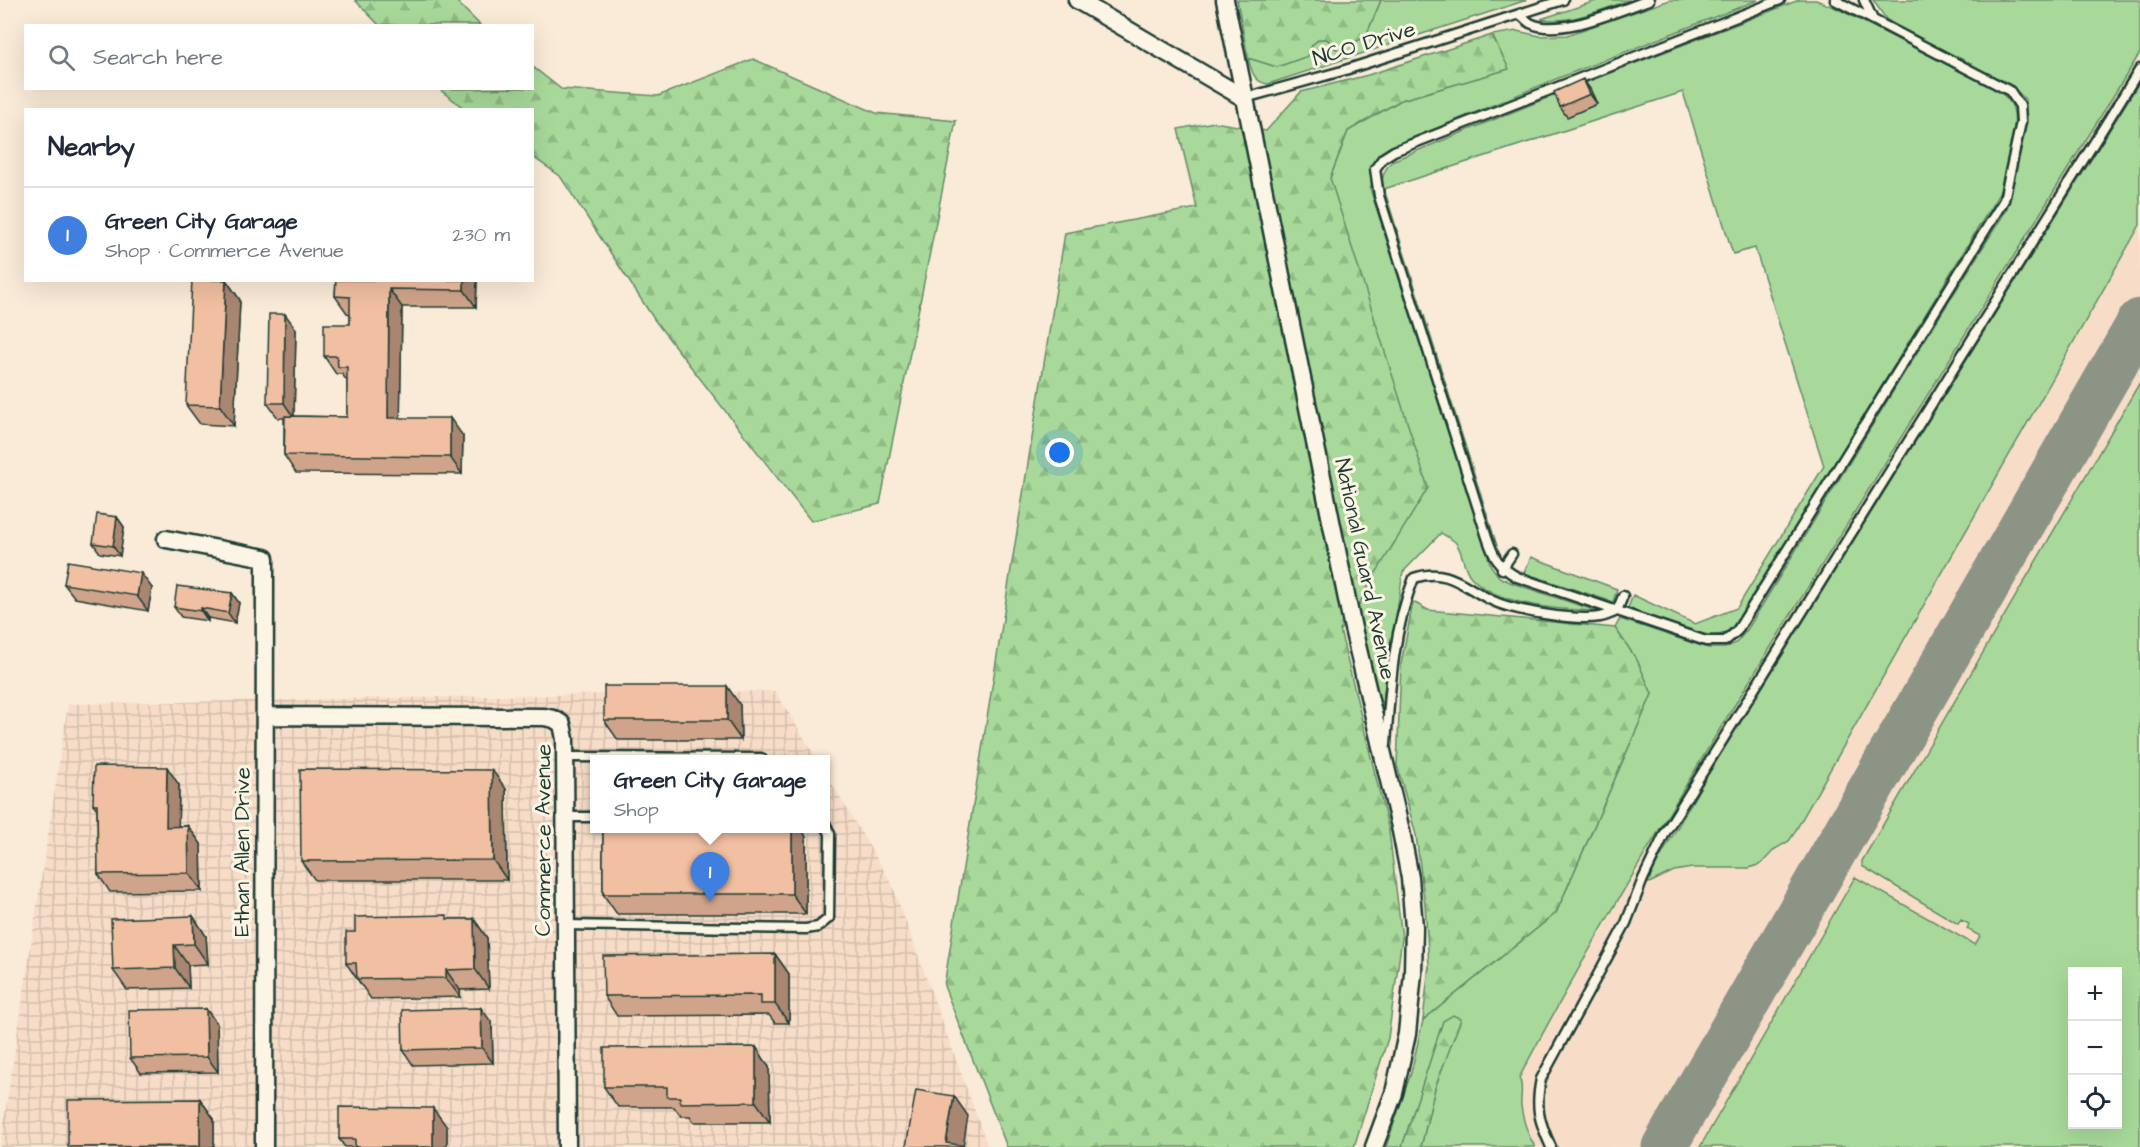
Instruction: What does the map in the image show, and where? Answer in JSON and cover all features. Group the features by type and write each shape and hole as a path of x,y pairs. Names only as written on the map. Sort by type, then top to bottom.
{"street":[{"path":"1077,0 1244,98"},
{"name":"National Guard Avenue","path":"1226,0 1352,624 1410,878 1414,927 1413,973 1407,1034 1394,1093 1374,1147"},
{"name":"Ethan Allen Drive","path":"166,539 265,558 264,1147"},
{"name":"Commerce Avenue","path":"265,716 549,718 559,722 564,728 567,1147"}],"lane":[{"name":"NCO Drive","path":"1244,98 1342,71 1563,0"},
{"path":"1520,14 1529,23 1545,28 1570,26 1649,0"},
{"path":"1780,0 1394,152 1383,158 1375,169 1382,207 1487,537 1493,555 1502,569 1517,577 1706,641 1725,641 1737,631 2004,200 2021,122 2020,106 2010,91 1834,0"},
{"path":"1864,0 1873,20"},
{"path":"1551,1147 1541,1125 1537,1100 1541,1079 1626,923 1643,879 1666,831 2140,69"},
{"path":"1502,569 1512,554"},
{"path":"1385,767 1396,649 1406,599 1414,578 1427,573 1442,574 1492,601 1545,613 1575,617 1600,616 1617,611"},
{"path":"1617,611 1623,596"},
{"path":"566,757 590,757"},
{"path":"566,817 590,817"},
{"path":"566,925 806,929 818,927 829,918 830,833"}],"shaded area":[{"path":"1873,0 2140,0 2140,1147 1457,1147 1656,630 1708,648 1725,648 1736,643 2007,209 2027,119 2025,99 2012,86 1899,28 1886,19"},
{"path":"775,691 815,755 590,755 590,833 830,833 830,781 892,884 988,1147 0,1147 68,704"}],"green space":[{"path":"355,0 455,0 479,24 378,24"},
{"path":"1237,0 1381,0 1365,38 1336,49 1327,39 1319,39 1312,45 1308,56 1277,67 1248,58"},
{"path":"1381,0 1527,0 1268,84 1259,81 1254,75 1248,58 1277,67 1308,56 1312,45 1319,39 1365,38"},
{"path":"1599,0 1630,0 1575,18 1541,19"},
{"path":"1670,0 1758,0 1388,148 1370,188 1491,566 1499,577 1512,583 1597,611 1530,604 1496,594 1482,587 1466,569 1456,543 1441,533 1403,572 1381,712 1357,608 1371,581 1330,178 1348,131 1401,100 1508,69 1492,35 1517,31 1540,36 1567,35"},
{"path":"1799,0 1816,0 1836,8 1990,86 2011,104 2014,112 2013,134 2000,192 1747,607 1726,632 1713,635 1702,634 1675,627 1628,608 1633,595 1695,624 1737,608 1824,466 1755,248 1733,254 1683,92 1384,189 1497,546 1494,548 1383,198 1383,178 1392,161 1589,81"},
{"path":"1873,0 2140,0 2140,53 1726,719 1568,987 1519,1078 1523,1117 1535,1147 1421,1147 1435,1088 1443,1022 1402,1147 1386,1147 1411,1073 1423,1020 1556,913 1652,694 1637,660 1615,628 1620,619 1708,648 1725,648 1736,643 1747,630 2007,209 2027,119 2025,99 2012,86 1899,28 1886,19"},
{"path":"1492,35 1509,69 1401,100 1348,131 1330,178 1428,488 1357,608 1340,630 1389,831 1402,938 1388,1038 1354,1147 1007,1147 944,986 1065,233 1197,208 1178,129 1214,122 1266,131 1301,92 1368,75"},
{"path":"753,59 876,113 956,121 880,504 811,521 656,322 560,176 534,158 534,108 464,108 440,90 534,90 534,68 561,89 658,96"},
{"path":"2140,81 2140,225 1793,835 1761,864 1749,868 1692,868 1674,871 1649,883 1647,881 1705,779"},
{"path":"2140,382 2140,1147 1700,1147 1855,877 1975,945 1980,936 1967,929 1969,924 1961,920 1958,924 1862,866 1862,861"},
{"path":"1531,557 1617,589 1613,602 1524,573"},
{"path":"1413,602 1428,610 1615,628 1637,660 1652,694 1556,913 1423,1020 1429,965 1425,905 1416,835 1397,765 1401,664"},
{"path":"1453,1015 1461,1019 1435,1088 1421,1147 1402,1147 1443,1021"}],"building":[{"path":"1583,79 1590,94 1560,107 1554,92"},
{"path":"192,282 226,282 220,406 186,405"},
{"path":"336,282 464,282 464,290 389,289 388,418 450,418 450,457 284,455 285,416 347,417 347,367 338,367 337,356 324,356 324,324 350,324 350,297 335,296"},
{"path":"269,314 285,314 284,403 267,403"},
{"path":"97,514 117,517 113,546 93,543"},
{"path":"68,561 141,573 137,596 64,584"},
{"path":"177,586 232,593 228,613 201,608 201,611 174,607"},
{"path":"604,686 727,686 727,720 604,720"},
{"path":"94,766 167,767 166,827 188,826 189,873 98,874 97,804 93,804"},
{"path":"300,769 492,770 493,860 301,861"},
{"path":"603,833 792,833 792,894 603,894"},
{"path":"447,915 447,919 474,919 475,969 446,970 446,978 357,979 356,963 346,963 346,932 355,932 355,917"},
{"path":"193,916 194,944 174,945 175,968 113,970 111,919"},
{"path":"775,954 775,1004 761,1004 761,995 604,996 603,956"},
{"path":"481,1008 482,1048 403,1050 402,1010"},
{"path":"206,1009 207,1057 130,1058 129,1010"},
{"path":"756,1047 756,1102 680,1103 680,1097 667,1097 667,1087 604,1087 604,1048"},
{"path":"916,1090 954,1096 946,1143 965,1147 906,1147"},
{"path":"200,1099 200,1146 68,1147 68,1100"},
{"path":"339,1107 433,1108 433,1147 355,1147 355,1139 339,1139"}],"taxiway":[{"path":"1664,1147 2140,321"}],"place":[{"name":"Green City Garage","path":"710,902"}]}
